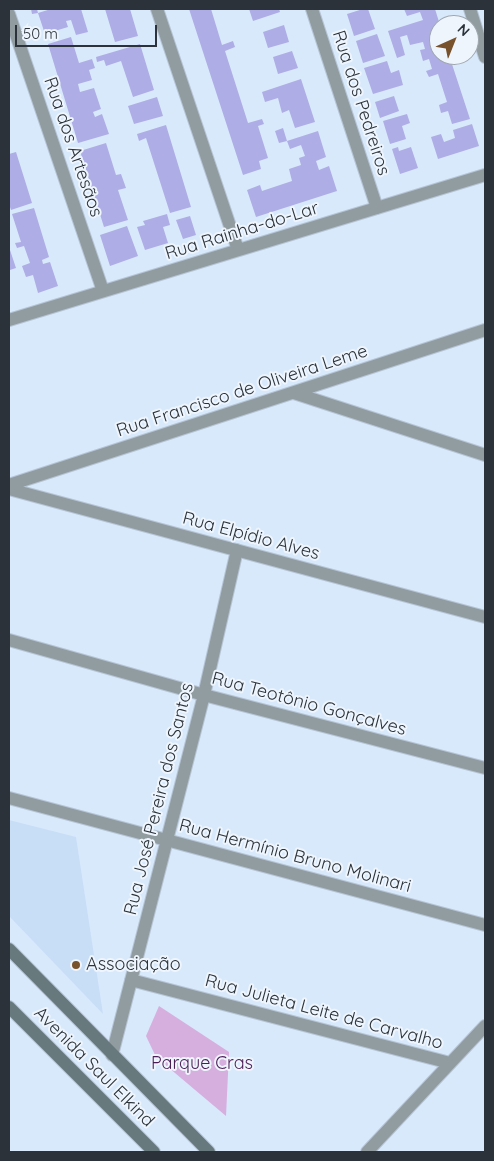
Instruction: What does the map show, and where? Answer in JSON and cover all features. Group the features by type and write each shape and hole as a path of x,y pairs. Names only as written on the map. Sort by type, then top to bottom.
{"main road":[{"name":"Avenida Saul Elkind","path":"9,949 209,1152"},
{"name":"Avenida Saul Elkind","path":"9,1007 154,1152"}],"street":[{"path":"157,9 238,250"},
{"name":"Rua dos Pedreiros","path":"312,9 377,208"},
{"path":"470,9 485,56"},
{"name":"Rua dos Artesãos","path":"9,14 103,291"},
{"name":"Rua Rainha-do-Lar","path":"9,320 485,176"},
{"name":"Rua Francisco de Oliveira Leme","path":"9,485 485,330"},
{"path":"294,392 485,455"},
{"name":"Rua Elpídio Alves","path":"9,489 485,616"},
{"name":"Rua José Pereira dos Santos","path":"112,1055 204,694 237,550"},
{"name":"Rua Teotônio Gonçalves","path":"9,640 204,694 485,768"},
{"name":"Rua Hermínio Bruno Molinari","path":"9,798 485,925"},
{"name":"Rua Julieta Leite de Carvalho","path":"131,980 450,1063"},
{"path":"367,1152 485,1026"}],"shaded area":[{"name":"Associação","path":"9,820 76,837 103,1014 9,916"}],"green space":[{"name":"Parque Cras","path":"159,1006 229,1052 226,1116 156,1057 146,1036"}],"building":[{"path":"31,9 37,9 38,13 32,14"},
{"path":"51,9 81,9 88,32 76,35 71,20 66,21 68,27 45,34 38,13"},
{"path":"105,9 130,9 138,36 115,42"},
{"path":"189,9 211,9 222,45 233,41 235,47 225,51 248,123 262,119 264,124 258,126 268,158 259,161 261,169 243,175"},
{"path":"249,9 279,9 280,12 253,21"},
{"path":"368,9 375,29 354,36 347,14"},
{"path":"404,9 435,9 437,15 429,15 429,59 423,61 420,50 425,49 423,42 410,45 407,35 400,37 405,55 397,58 388,31 423,20 420,12 407,16"},
{"path":"284,25 289,42 268,48 263,32"},
{"path":"377,34 385,56 363,63 356,41"},
{"path":"71,37 79,63 92,59 95,68 89,70 92,80 78,84 80,92 94,88 101,109 93,112 95,117 102,114 109,134 78,143 48,44"},
{"path":"140,44 154,90 133,97 121,61 106,66 104,60 97,62 96,57"},
{"path":"292,51 298,68 278,74 273,57"},
{"path":"387,61 391,73 399,70 403,85 373,94 364,68"},
{"path":"431,65 452,65 470,119 452,124 448,111 441,113 439,105 447,102 438,74 429,77 426,71 432,69"},
{"path":"301,79 315,122 295,128 289,110 282,113 278,98 265,102 262,92"},
{"path":"394,96 399,111 380,118 375,102"},
{"path":"157,97 163,116 134,124 128,106"},
{"path":"407,114 410,123 402,126 406,139 390,144 383,121"},
{"path":"472,124 479,146 438,159 431,137 441,134 444,142 455,138 453,130"},
{"path":"166,125 191,207 170,213 146,138 139,141 137,134"},
{"path":"283,128 287,141 279,143 275,131"},
{"path":"318,131 326,157 316,161 319,170 329,166 337,191 256,217 247,190 260,185 262,191 292,181 289,169 301,165 299,158 305,156 301,145 290,149 287,141"},
{"path":"106,143 116,175 121,174 126,188 118,190 128,220 104,227 80,151"},
{"path":"398,147 399,151 411,147 418,168 400,174 392,149"},
{"path":"16,152 32,203 11,210 9,204 9,154"},
{"path":"34,208 49,257 42,260 43,264 50,262 58,286 38,293 33,275 26,277 22,266 30,263 24,246 17,248 15,243 21,242 12,214"},
{"path":"167,214 170,225 163,227 168,243 145,250 137,227 145,225 143,221"},
{"path":"190,216 196,235 183,239 176,220"},
{"path":"127,226 138,256 110,266 100,235"},
{"path":"9,247 16,268 10,270 9,267"}],"place":[{"name":"Associação","path":"76,965"}]}
